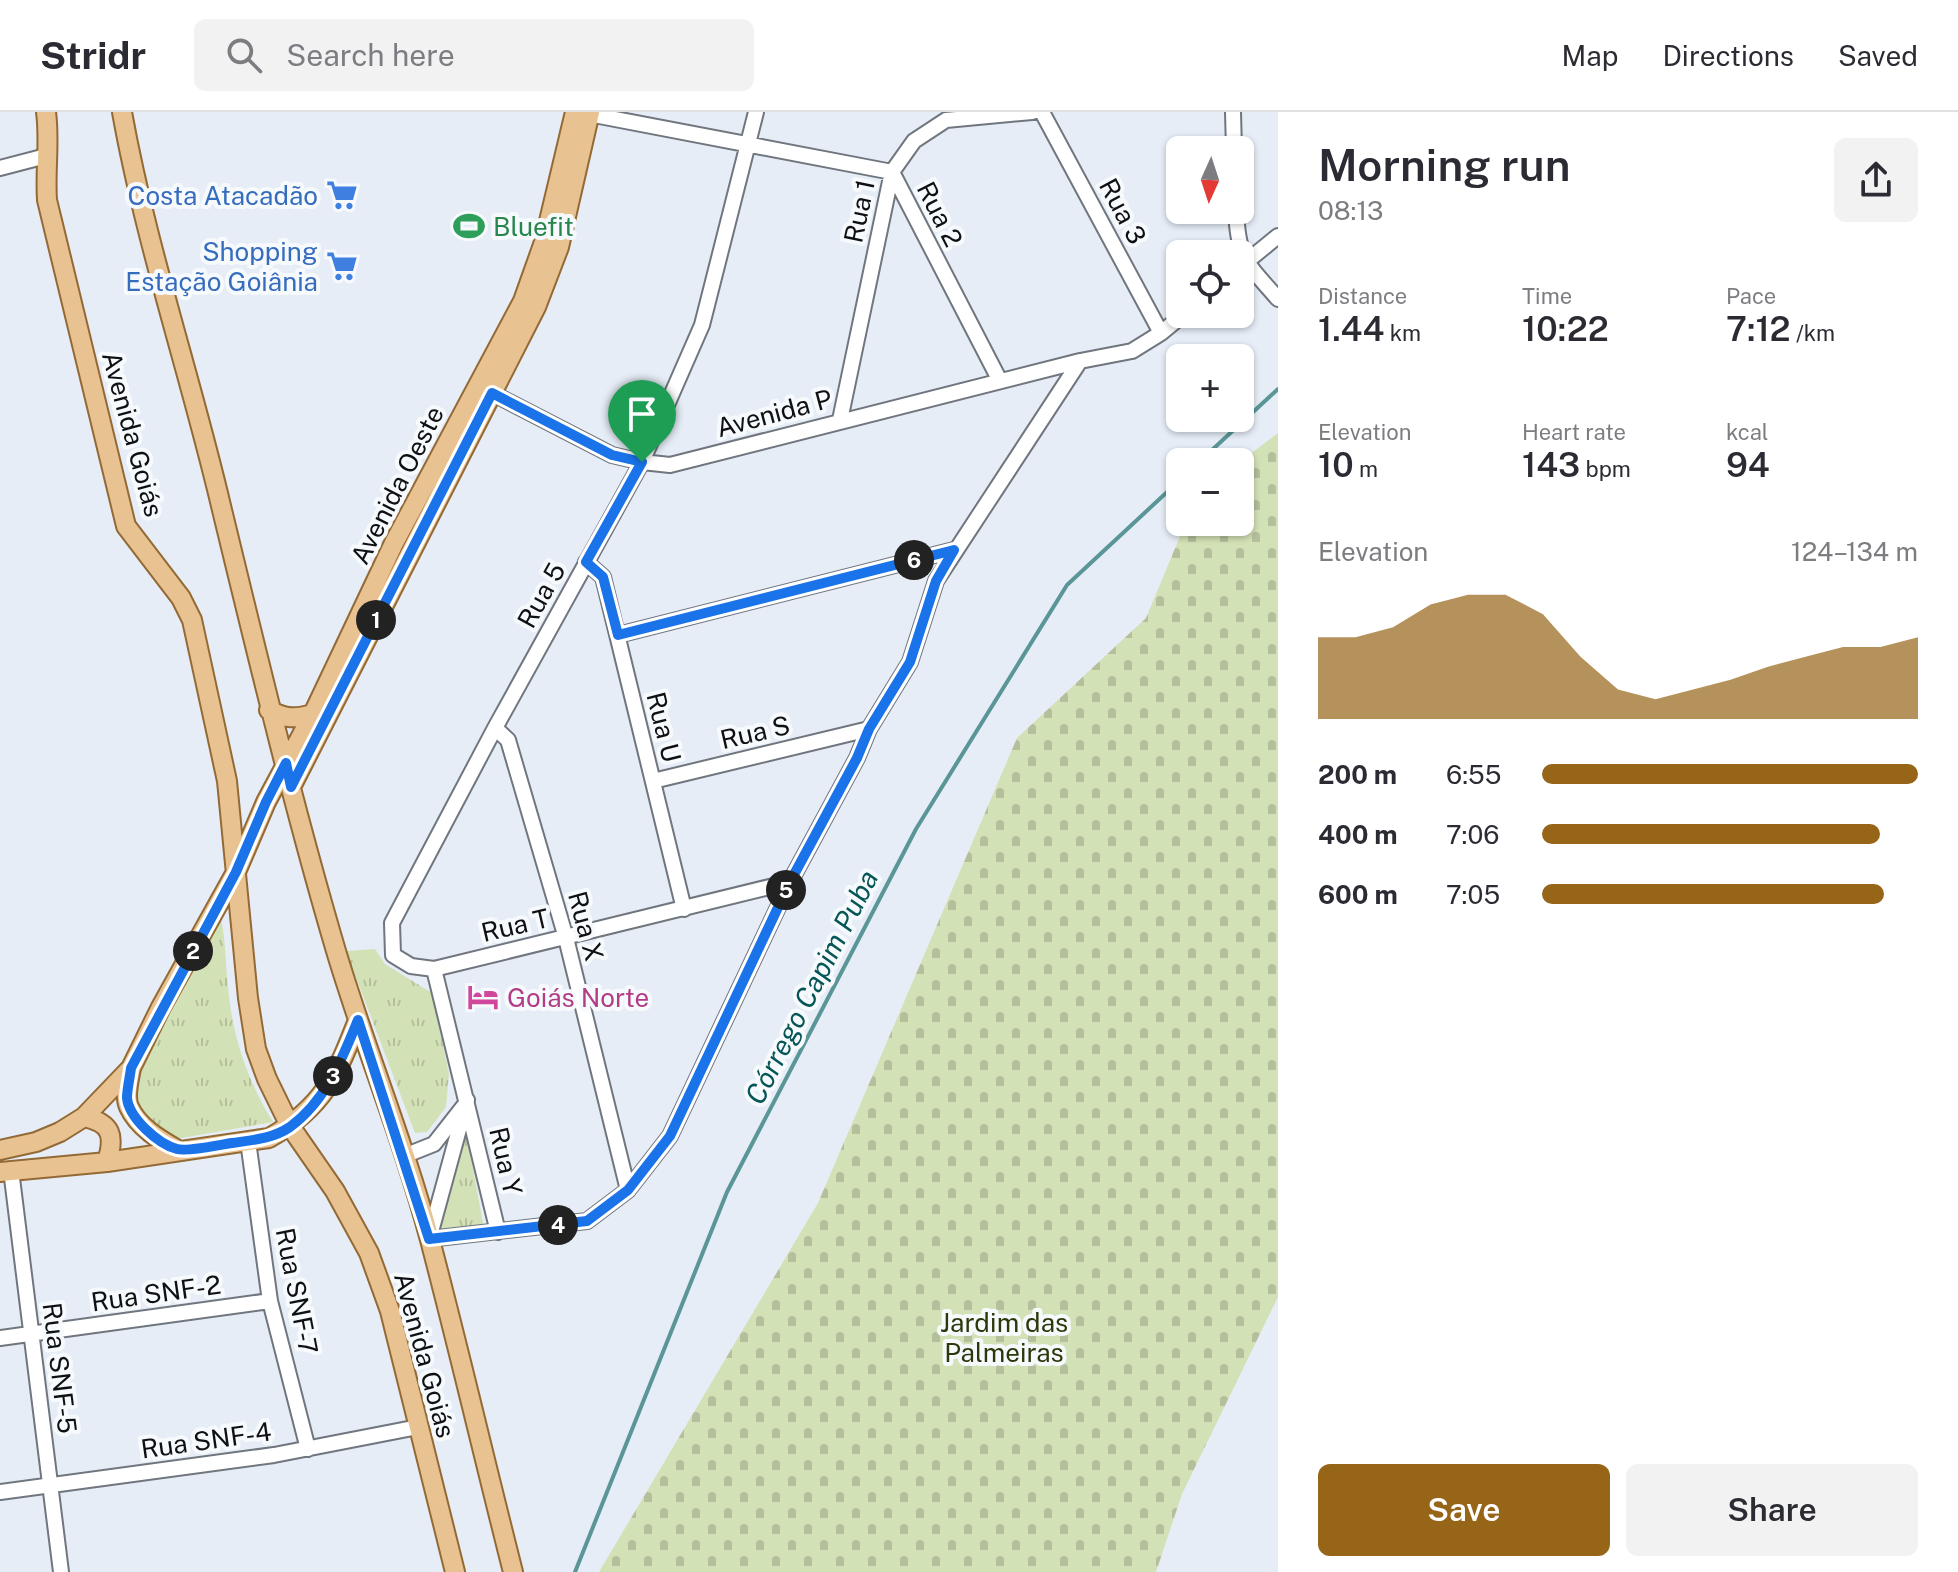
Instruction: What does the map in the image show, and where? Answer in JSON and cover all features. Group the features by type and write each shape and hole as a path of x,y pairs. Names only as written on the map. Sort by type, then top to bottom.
{"main road":[{"name":"Avenida Goiás","path":"46,112 49,135 47,200 126,526 181,598 192,620 227,781 248,998 256,1049 290,1126 335,1191 369,1253 390,1311 455,1572"},
{"name":"Avenida Goiás","path":"122,112 269,710 336,951 429,1239 513,1572"},
{"name":"Avenida Oeste","path":"291,787 548,280 568,209 585,113"},
{"name":"Avenida Oeste","path":"131,1068 236,872 266,802 313,714 394,543 523,301 585,113"},
{"path":"269,710 285,718 296,719 313,714"},
{"path":"5,1171 107,1162 269,1138 290,1126 316,1104 341,1061 358,1020"},
{"path":"0,1150 36,1142 84,1117 131,1068"},
{"path":"131,1068 127,1097 129,1108 159,1139 178,1150"},
{"path":"84,1117 99,1120 108,1129 111,1148 107,1162"}],"street":[{"name":"Rua 5","path":"434,969 411,966 393,955 392,923 495,728 642,462 702,325 756,112"},
{"name":"Rua 1","path":"840,420 892,172 914,141 946,120 1032,112"},
{"name":"Rua 3","path":"1042,112 1161,333"},
{"path":"1233,112 1234,136"},
{"name":"Rua 2","path":"585,113 892,172 1000,381"},
{"path":"0,168 46,156"},
{"path":"1254,255 1278,236"},
{"path":"1254,275 1278,299"},
{"name":"Avenida P","path":"492,393 612,455 670,465 840,420 1132,351 1167,328"},
{"path":"429,1239 587,1221 628,1190 670,1136 790,882 857,758 869,729 910,662 936,581 1080,361"},
{"path":"618,635 954,550"},
{"name":"Rua U","path":"586,562 603,577 684,909"},
{"name":"Rua X","path":"495,728 508,740 566,938 628,1190"},
{"name":"Rua S","path":"653,781 869,729"},
{"name":"Rua T","path":"434,969 790,882"},
{"name":"Rua Y","path":"434,969 498,1232"},
{"name":"Rua Y","path":"404,1156 434,1144 467,1100"},
{"name":"Rua Y","path":"429,1239 467,1100"},
{"name":"Rua SNF-7","path":"248,1141 270,1301 308,1449"},
{"name":"Rua SNF-5","path":"5,1171 32,1333 61,1572"},
{"name":"Rua SNF-2","path":"0,1338 270,1301"},
{"name":"Rua SNF-4","path":"0,1492 308,1449 418,1427"}],"green space":[{"name":"Jardim das Palmeiras","path":"1278,433 1278,1297 1182,1494 1156,1572 599,1572 818,1203 1017,738 1146,618 1180,536 1254,536 1254,451"},
{"path":"219,911 237,1039 248,1073 273,1122 176,1139 163,1136 135,1107 133,1078"},
{"path":"375,949 385,964 432,993 449,1074 446,1107 427,1132 415,1133 346,951"},
{"path":"465,1124 484,1229 438,1234"}],"waterway":[{"name":"Córrego Capim Puba","path":"1214,448 1278,389"},
{"name":"Córrego Capim Puba","path":"575,1572 727,1192 916,829 1067,585 1166,493"}],"place":[{"name":"Costa Atacadão","path":"342,195"},
{"name":"Bluefit","path":"469,226"},
{"name":"Shopping Estação Goiânia","path":"342,266"},
{"name":"Goiás Norte","path":"483,997"}],"route":[{"path":"492,393 612,455 642,462 586,562 603,577 618,635 954,550 936,581 910,662 869,729 857,758 790,882 670,1136 628,1190 587,1221 429,1239 358,1020 341,1061 316,1104 290,1126 269,1138 178,1150 159,1139 129,1108 127,1097 131,1068 254,837 266,802 286,763 291,787 492,393"}]}
